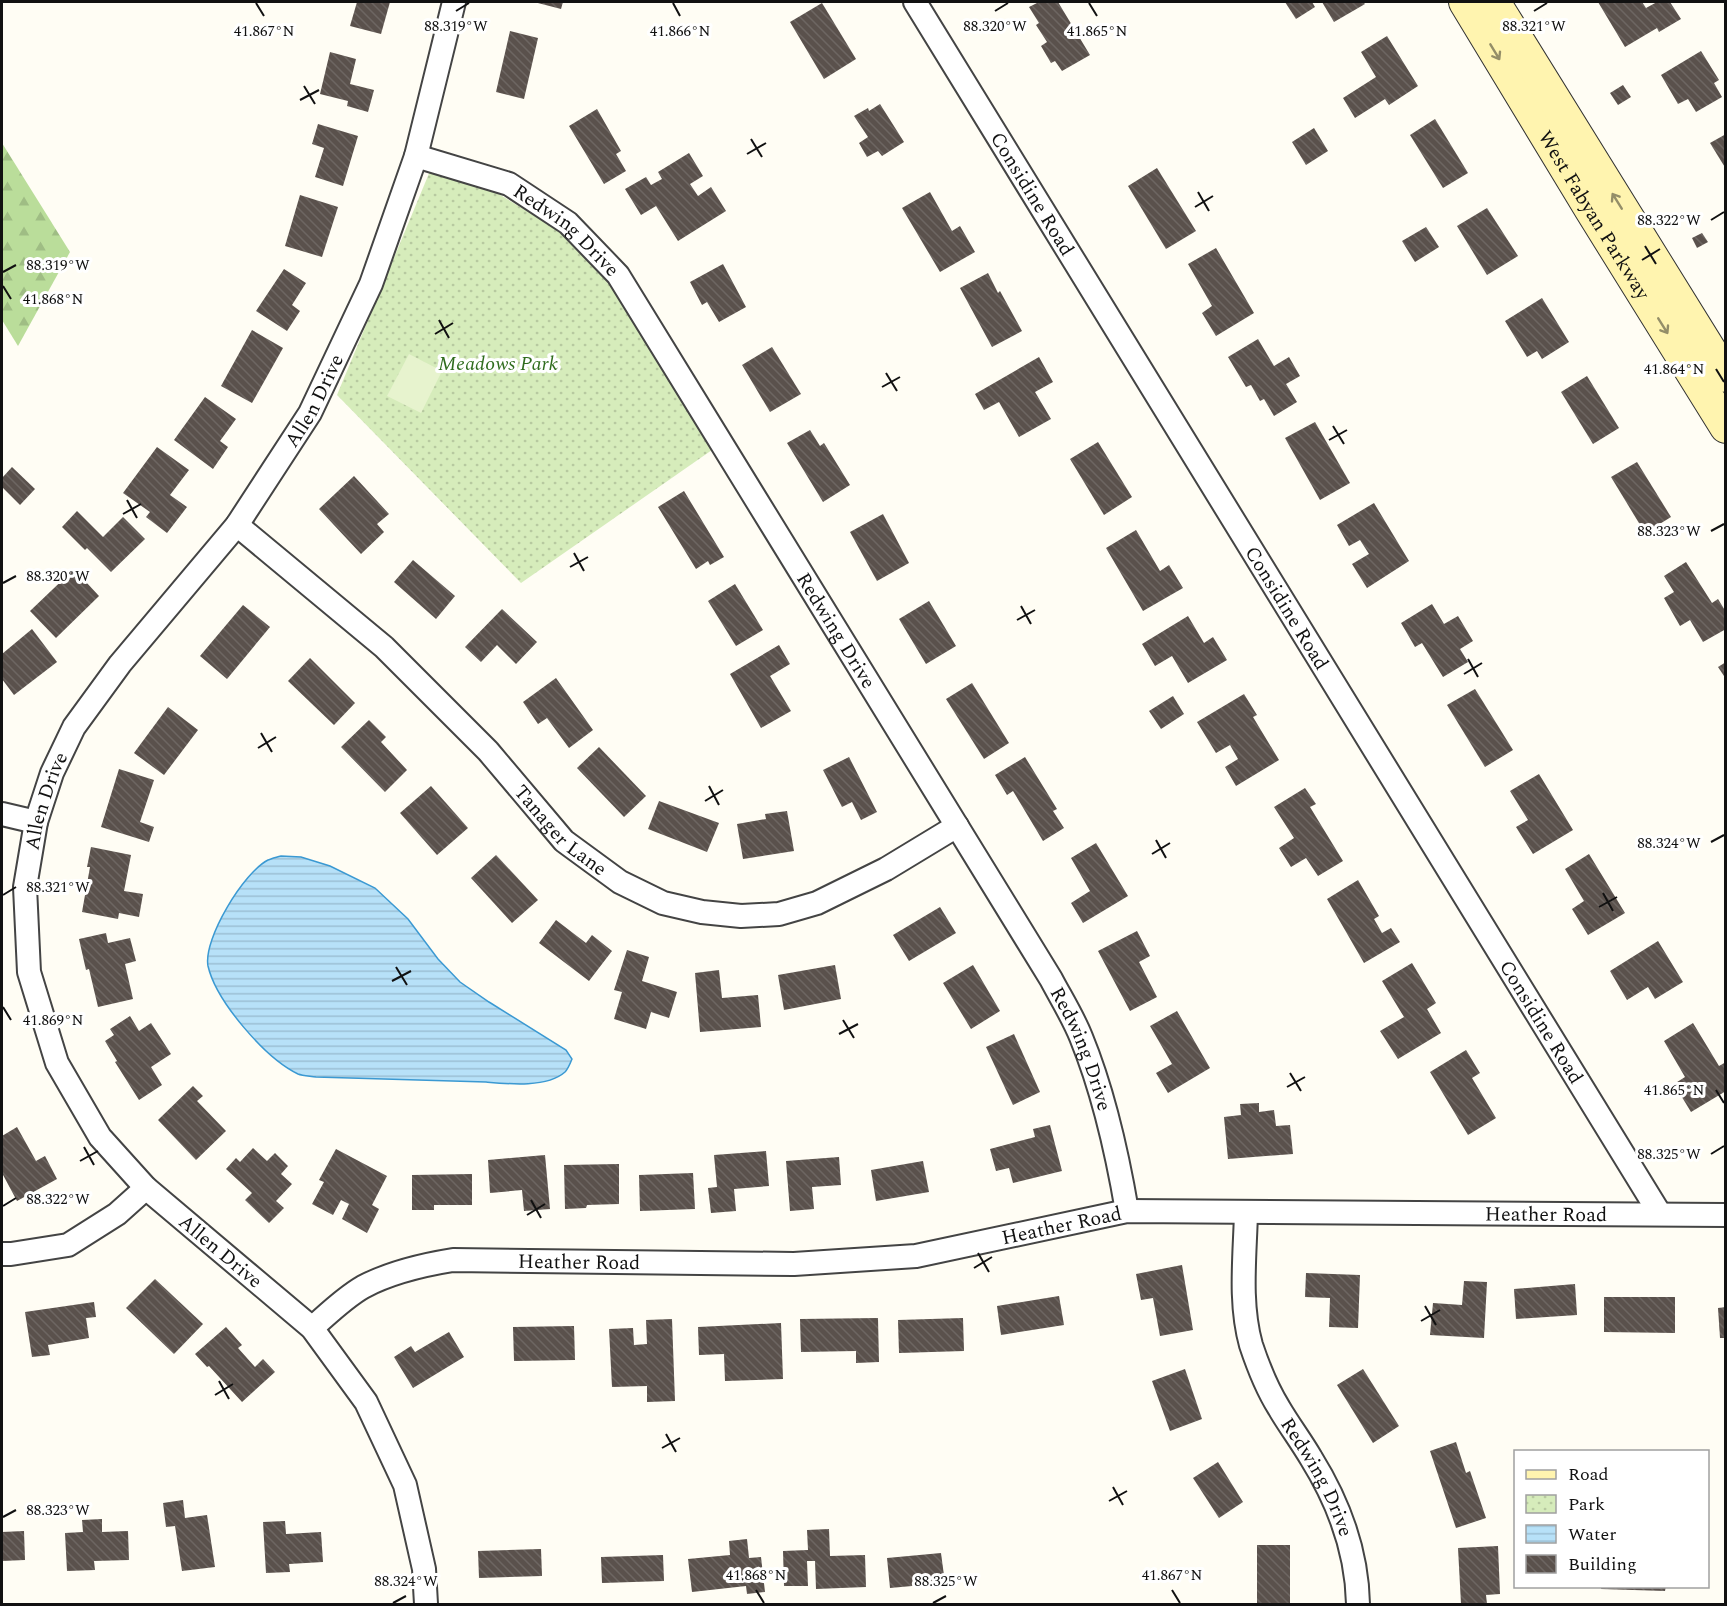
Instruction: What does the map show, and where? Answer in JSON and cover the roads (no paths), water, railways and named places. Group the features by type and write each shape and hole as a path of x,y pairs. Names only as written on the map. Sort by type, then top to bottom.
{"main road":[{"name":"West Fabyan Parkway","path":"1465,2 1725,427"},
{"name":"West Fabyan Parkway","path":"1494,2 1725,376"}],"street":[{"name":"Allen Drive","path":"426,1605 424,1569 405,1485 366,1402 312,1328 146,1188 100,1137 57,1063 29,972 25,887 36,822 52,773 74,727 120,664 237,525 310,413 371,284 416,156 454,2"},
{"name":"Considine Road","path":"915,2 1660,1214"},
{"name":"Redwing Drive","path":"416,156 509,184 568,223 618,275 1051,979 1080,1035 1101,1092 1127,1211"},
{"name":"Tanager Lane","path":"237,525 384,647 488,751 564,841 620,882 663,903 702,912 741,916 779,914 817,903 876,874 957,826"},
{"path":"2,814 36,822"},
{"path":"2,1254 68,1245 117,1214 146,1188"},
{"name":"Heather Road","path":"312,1328 337,1305 363,1287 421,1265 453,1260 794,1264 916,1256 1127,1211 1725,1215"},
{"name":"Redwing Drive","path":"1246,1212 1243,1301 1251,1344 1278,1407 1332,1493 1350,1543 1358,1605"}],"water":[{"path":"281,856 301,857 330,866 375,888 408,919 438,959 460,982 566,1050 572,1059 566,1071 548,1081 516,1084 316,1077 298,1074 285,1066 257,1042 231,1011 213,980 208,966 208,954 212,940 227,907 258,867 268,860"}],"park label":[{"name":"Meadows Park","path":"498,363"}]}
